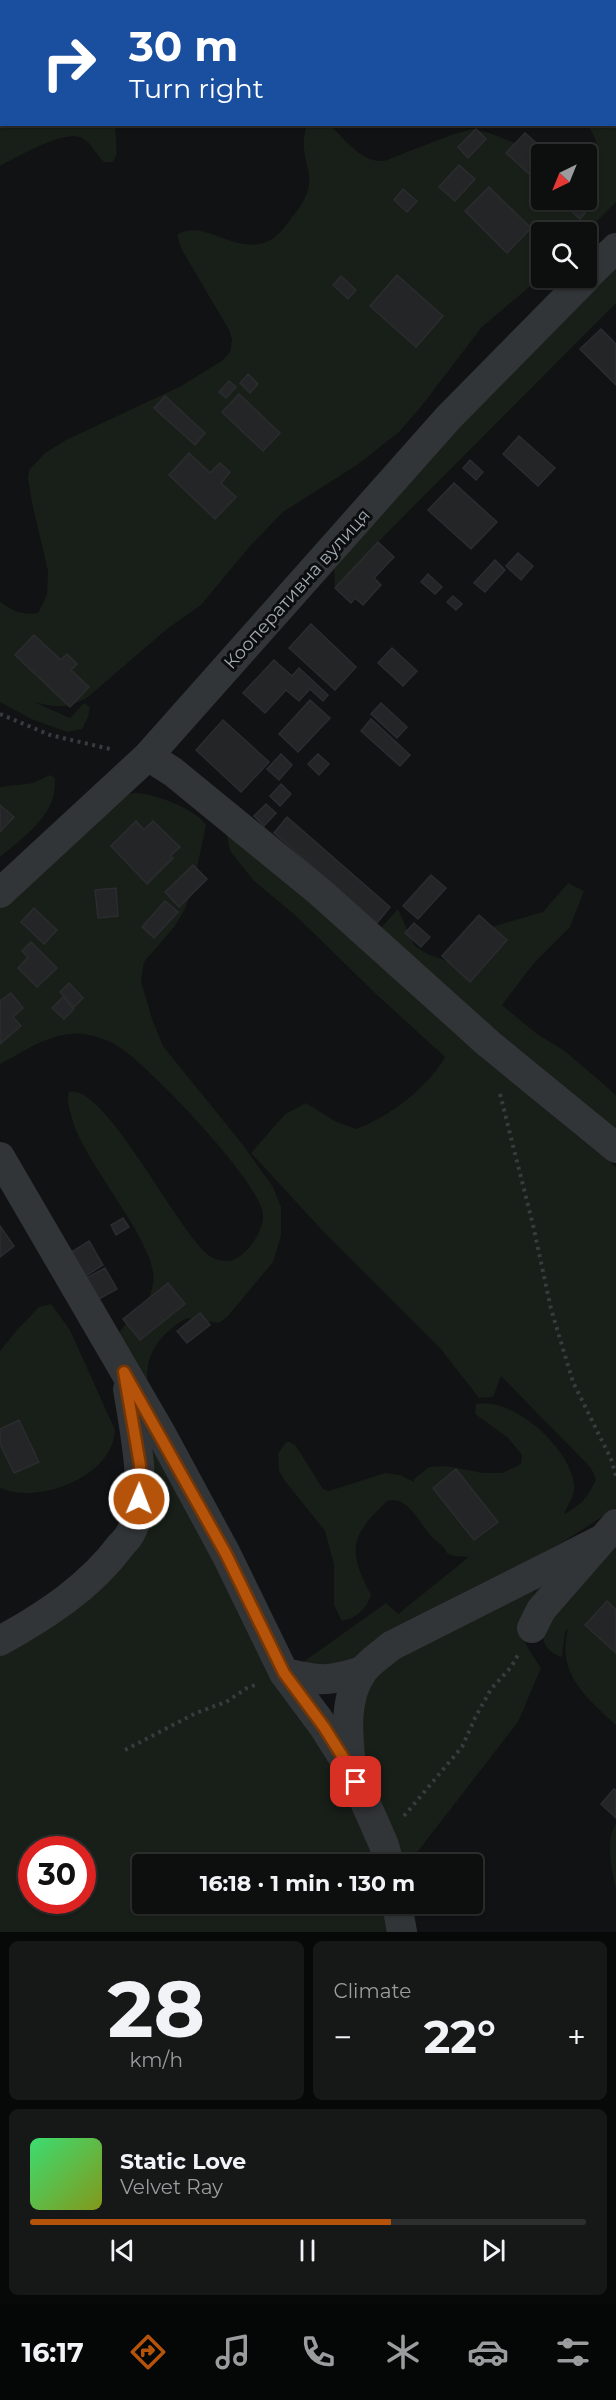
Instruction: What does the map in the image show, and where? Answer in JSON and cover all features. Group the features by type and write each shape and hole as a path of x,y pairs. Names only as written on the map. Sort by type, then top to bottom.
{"street":[{"name":"Кооперативна вулиця","path":"597,266 616,248"},
{"name":"Кооперативна вулиця","path":"0,893 148,756 449,417 575,288"},
{"path":"148,756 173,772 321,893 489,1044 616,1148"},
{"path":"0,1157 226,1554 284,1673 324,1727 351,1770 386,1854"},
{"path":"0,1641 46,1614 82,1588 111,1558 133,1530 139,1499 140,1465 124,1372"},
{"path":"284,1673 316,1680 334,1680 362,1671 391,1646 609,1532"},
{"path":"532,1628 541,1610 609,1532"},
{"path":"351,1770 347,1729 351,1699 362,1671"},
{"path":"399,1914 402,1932"}],"path":[{"path":"0,714 50,735 148,756"},
{"path":"500,1090 551,1309 573,1382 611,1459 616,1476"},
{"path":"387,1854 410,1808 462,1748 491,1689 511,1667 532,1628"},
{"path":"125,1750 196,1713 226,1702 247,1688 284,1673"}],"shaded area":[{"path":"0,126 115,126 117,154 113,162 104,162 85,140 74,136 41,145 0,166"},
{"path":"307,126 331,126 361,154 376,161 384,161 473,129 489,133 531,149 531,210 597,210 597,144 588,126 616,126 616,202 596,222 531,222 531,285 482,327 399,432 357,465 283,512 251,545 201,605 167,629 88,697 74,704 62,706 34,702 70,718 84,703 90,707 82,729 67,732 31,719 0,702 0,601 18,612 33,614 38,613 47,595 48,571 32,503 29,470 45,453 66,440 181,386 223,360 230,352 232,340 229,330 182,250 177,235 188,231 199,231 249,245 262,243 275,237 305,199 309,187 304,150"},
{"path":"616,261 616,303 335,588 334,568 339,554 590,288 597,288 597,281"},
{"path":"50,775 55,778 55,790 50,806 38,823 0,857 0,787 33,783"},
{"path":"133,793 162,798 193,813 206,825 194,882 186,907 175,926 144,962 141,981 163,1046 243,1145 273,1187 281,1207 281,1236 273,1262 228,1316 219,1323 187,1318 162,1337 148,1363 148,1384 347,1784 372,1854 132,1854 132,1914 390,1914 396,1932 0,1932 0,1646 134,1544 117,1336 147,1301 153,1284 152,1268 134,1227 79,1137 69,1109 69,1092 84,1096 102,1111 142,1163 197,1244 211,1257 227,1261 242,1255 258,1234 263,1217 259,1202 227,1155 156,1079 118,1046 104,1039 84,1034 60,1035 0,1064 0,895 119,799"},
{"path":"226,830 319,904 539,1104 616,1167 616,1508 566,1540 459,1599 354,1668 299,1665 386,1603 398,1614 469,1557 453,1556 447,1553 407,1506 394,1500 387,1501 366,1524 356,1544 358,1566 371,1595 367,1605 360,1612 342,1621 334,1605 334,1565 325,1531 279,1471 278,1454 286,1442 296,1446 323,1489 329,1491 385,1473 400,1475 414,1482 414,1479 429,1467 446,1466 483,1473 502,1473 521,1464 522,1455 507,1437 475,1414 476,1404 491,1404 522,1416 551,1441 562,1455 574,1484 573,1496 564,1514 583,1500 596,1479 591,1468 501,1376 493,1397 479,1398 440,1348 320,1228 251,1153 285,1114 306,1103 335,1121 356,1129 369,1124 394,1109 418,1090 445,1057 296,916 254,881 230,851"},
{"path":"568,883 584,891 570,927 534,963 502,1005 537,1034 565,1051 616,1095 616,1136 380,929 398,909 414,945 427,954 447,961 470,982 507,941 491,927 543,912"},
{"path":"51,1304 70,1330 115,1430 111,1447 102,1461 88,1473 53,1490 34,1493 16,1492 0,1488 0,1351 39,1307"},
{"path":"616,1537 616,1725 585,1695 570,1672 565,1645 568,1629 565,1632 562,1657 548,1649 543,1634 553,1612"},
{"path":"537,1579 533,1594 541,1585 544,1596 529,1617 523,1631 527,1646 541,1668 518,1722 416,1854 392,1854 361,1765 360,1695 392,1657"},
{"path":"616,1823 616,1888 610,1846"}],"building":[{"path":"476,129 486,139 468,158 458,147"},
{"path":"525,133 538,144 531,144 531,176 506,153"},
{"path":"459,165 475,179 455,201 439,187"},
{"path":"489,187 531,228 507,253 465,211"},
{"path":"403,189 417,201 407,212 394,200"},
{"path":"570,210 588,210 580,219"},
{"path":"397,275 443,316 416,347 370,306"},
{"path":"341,276 356,290 348,299 333,285"},
{"path":"601,329 616,344 616,385 580,349"},
{"path":"248,374 258,384 250,393 240,383"},
{"path":"229,381 236,387 226,398 219,392"},
{"path":"239,394 280,433 263,451 222,412"},
{"path":"165,396 205,433 195,445 154,408"},
{"path":"519,436 555,468 538,486 503,454"},
{"path":"189,453 210,473 220,463 230,472 221,483 236,497 215,519 169,475"},
{"path":"470,460 483,472 476,480 463,468"},
{"path":"454,483 497,522 471,549 428,510"},
{"path":"378,542 394,557 374,578 381,585 363,605 355,598 351,603 335,588"},
{"path":"518,553 533,566 521,580 506,566"},
{"path":"495,560 505,570 485,592 474,583"},
{"path":"428,574 442,587 435,594 421,582"},
{"path":"453,596 462,604 456,610 447,602"},
{"path":"311,624 356,667 335,690 289,648"},
{"path":"34,635 61,660 67,654 77,664 71,670 89,687 70,707 15,655"},
{"path":"392,648 417,671 403,686 378,663"},
{"path":"274,660 292,676 299,668 328,695 323,701 310,689 299,701 286,690 265,713 243,693"},
{"path":"310,700 330,718 298,752 279,734"},
{"path":"381,703 407,727 397,738 371,714"},
{"path":"371,719 410,755 400,766 361,731"},
{"path":"223,720 269,762 241,792 196,750"},
{"path":"281,754 292,765 279,780 267,769"},
{"path":"318,754 329,764 319,775 308,764"},
{"path":"281,784 291,794 280,806 270,796"},
{"path":"266,804 276,813 264,826 254,816"},
{"path":"0,805 14,817 0,832"},
{"path":"287,817 390,907 377,923 274,833"},
{"path":"136,821 144,830 153,821 180,847 170,856 173,858 147,884 111,846"},
{"path":"193,865 207,879 179,907 165,892"},
{"path":"431,875 446,888 418,919 403,906"},
{"path":"116,888 118,916 98,918 95,890"},
{"path":"165,901 178,912 154,938 142,927"},
{"path":"34,908 57,930 44,944 21,922"},
{"path":"479,915 507,940 470,982 442,956"},
{"path":"414,923 430,937 421,947 405,933"},
{"path":"31,942 57,968 37,987 18,968 28,957 22,951"},
{"path":"69,983 83,998 74,1007 60,992"},
{"path":"11,993 23,1008 13,1017 21,1026 0,1044 0,1001"},
{"path":"63,997 74,1009 64,1019 52,1008"},
{"path":"123,1218 129,1227 116,1235 111,1225"},
{"path":"0,1226 14,1246 0,1257"},
{"path":"89,1241 103,1265 84,1277 70,1253"},
{"path":"105,1268 117,1289 99,1299 86,1278"},
{"path":"168,1283 185,1304 140,1340 123,1319"},
{"path":"200,1313 210,1325 187,1343 177,1331"},
{"path":"19,1420 39,1462 14,1473 0,1444 0,1429"},
{"path":"456,1469 498,1522 474,1540 433,1488"},
{"path":"607,1601 616,1610 616,1653 585,1625"},
{"path":"614,1789 616,1790 616,1818 601,1804"}],"route":[{"path":"139,1499 140,1465 124,1372 159,1430 226,1554 284,1673 324,1727 356,1782"}]}
